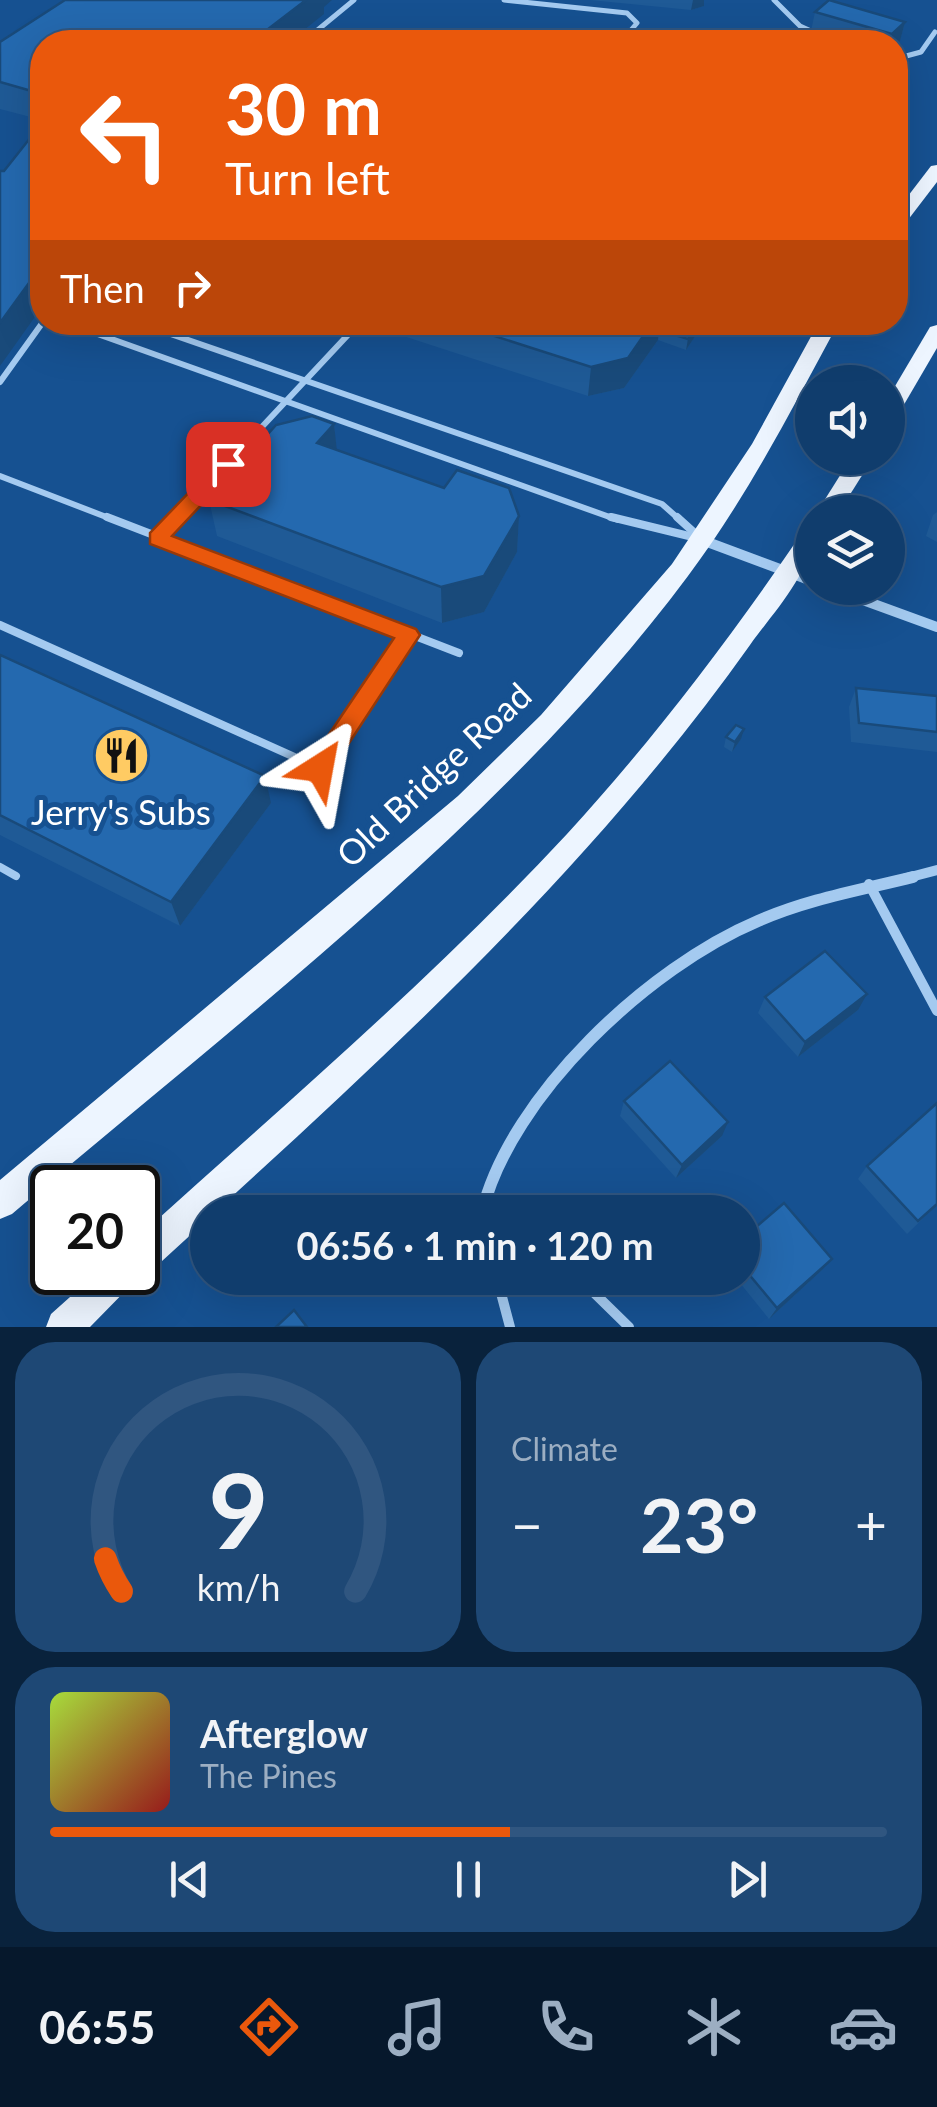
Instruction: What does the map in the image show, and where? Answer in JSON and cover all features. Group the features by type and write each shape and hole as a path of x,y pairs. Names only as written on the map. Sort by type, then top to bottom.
{"main road":[{"path":"908,207 937,170"},
{"path":"905,386 937,331"},
{"name":"Old Bridge Road","path":"0,1202 468,804 550,722 636,626 701,539 762,446 822,335"},
{"path":"160,1240 435,989 576,843 795,583"},
{"path":"64,1327 99,1295"}],"street":[{"path":"701,539 795,574"},
{"path":"877,605 937,627"},
{"path":"483,1195 493,1165 545,1094 609,1023 648,990 734,932 810,900 937,870"}],"lane":[{"path":"318,30 354,0"},
{"path":"504,0 627,14 637,23 631,30"},
{"path":"774,0 809,30"},
{"path":"908,56 922,52 935,32"},
{"path":"0,382 34,335"},
{"path":"100,335 641,528 701,539"},
{"path":"173,335 662,504 701,539"},
{"path":"157,539 348,335"},
{"path":"0,476 459,654"},
{"path":"0,625 320,768 408,635"},
{"path":"0,867 16,876"},
{"path":"869,884 937,1011"},
{"path":"500,1295 510,1327"},
{"path":"597,1295 630,1327"}],"building":[{"path":"65,0 306,0 267,30 30,30 30,91 0,82 0,42"},
{"path":"829,0 905,22 896,30 878,30 815,12"},
{"path":"30,138 30,282 0,323 0,171"},
{"path":"491,335 644,335 628,358 591,367"},
{"path":"312,416 334,424 317,443 444,488 457,470 509,488 519,516 484,576 441,587 209,500 276,425"},
{"path":"0,655 265,776 171,902 0,815"},
{"path":"856,688 937,696 937,732 859,723"},
{"path":"736,725 744,729 735,742 726,737"},
{"path":"825,951 867,994 805,1042 765,997"},
{"path":"670,1061 728,1122 682,1165 624,1101"},
{"path":"937,1103 937,1204 918,1221 867,1166"},
{"path":"784,1203 832,1259 777,1308 760,1288 760,1224"},
{"path":"294,1310 307,1327 276,1327"}],"place":[{"name":"Jerry's Subs","path":"121,755"}],"route":[{"path":"228,464 157,539 408,635 320,768"}]}
